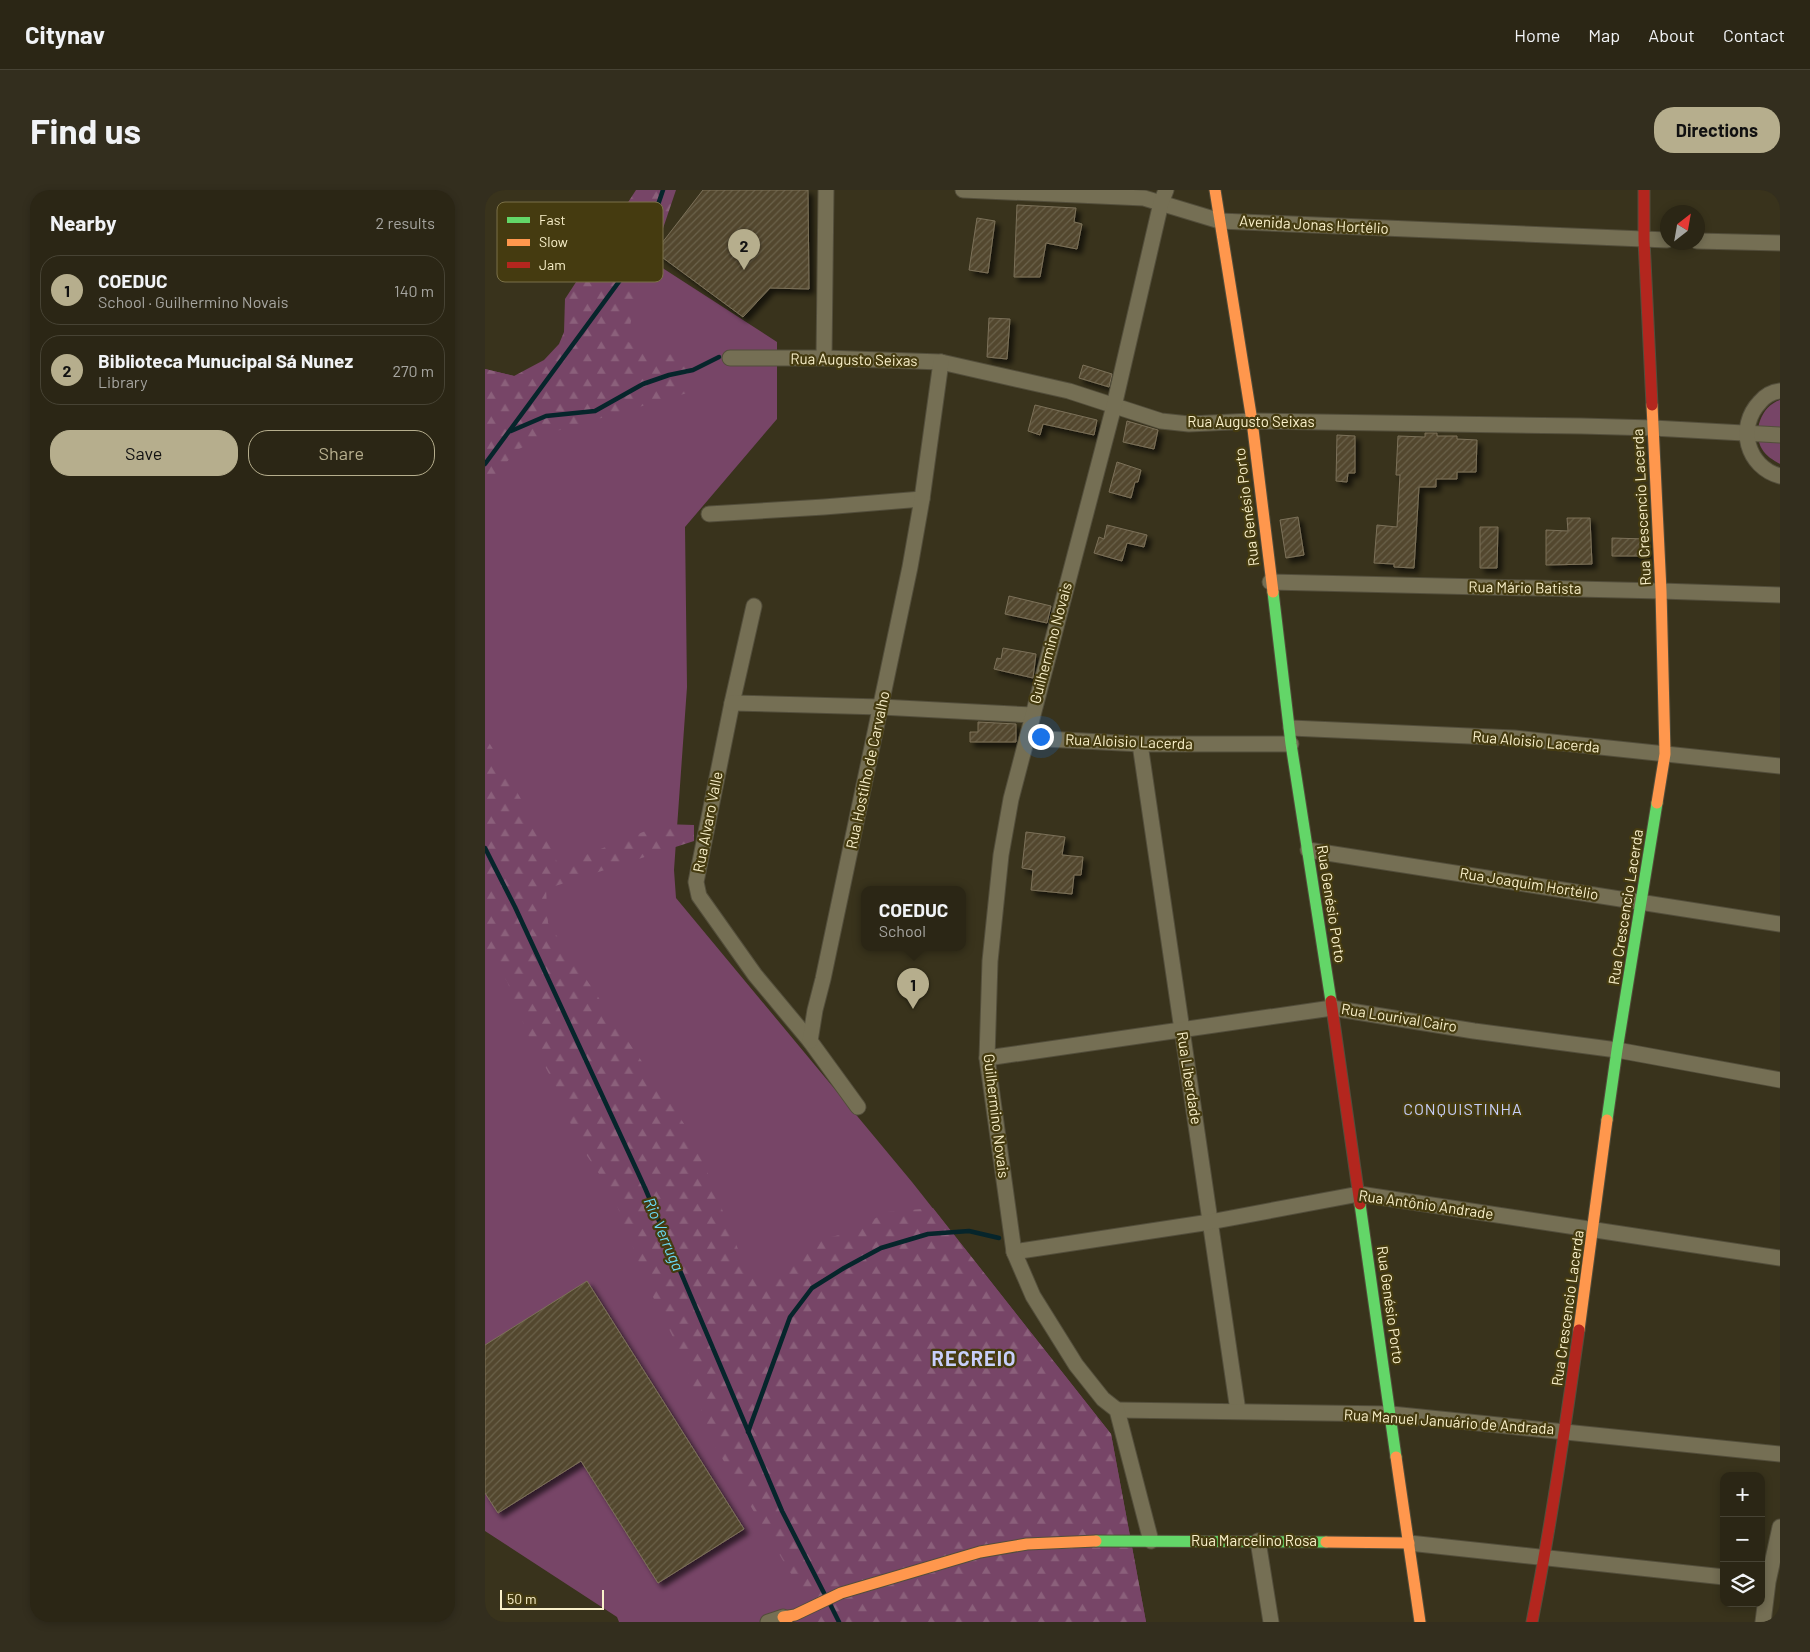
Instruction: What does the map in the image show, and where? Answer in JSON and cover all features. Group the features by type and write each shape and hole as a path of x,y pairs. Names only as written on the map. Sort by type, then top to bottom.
{"street":[{"path":"824,358 826,190"},
{"name":"Avenida Jonas Hortélio","path":"963,190 1144,198 1163,197 1220,221 1660,240"},
{"name":"Rua Genésio Porto","path":"1215,190 1252,421 1291,728 1291,744 1332,1008 1420,1622"},
{"name":"Rua Crescencio Lacerda","path":"1532,1622 1545,1556 1565,1431 1617,1050 1665,754 1661,591 1644,240 1644,190"},
{"name":"Guilhermino Novais","path":"1117,1410 1103,1399 1076,1365 1033,1296 1014,1252 987,1058 990,961 1001,855 1011,799 1114,406 1163,197"},
{"path":"1705,241 1780,243"},
{"name":"Rua Augusto Seixas","path":"730,358 824,358 941,362 1069,391 1161,421 1189,424 1252,421 1653,428 1780,435"},
{"name":"Rua Hostilho de Carvalho","path":"810,1041 815,1010 881,707 922,499 941,362"},
{"path":"1780,390 1764,398 1755,408 1748,420 1746,433 1749,447 1755,460 1765,470 1780,476"},
{"path":"709,514 922,499"},
{"name":"Rua Mário Batista","path":"1271,582 1780,595"},
{"name":"Rua Alvaro Valle","path":"754,606 731,704 699,867 697,890 699,896 755,975 810,1041 858,1107"},
{"path":"731,704 881,707 1032,715"},
{"name":"Rua Aloisio Lacerda","path":"1291,728 1513,738 1780,766"},
{"name":"Rua Aloisio Lacerda","path":"1027,738 1140,744 1291,744"},
{"name":"Rua Liberdade","path":"1140,744 1238,1411"},
{"name":"Rua Joaquim Hortélio","path":"1307,850 1780,924"},
{"name":"Rua Lourival Cairo","path":"987,1058 1332,1008 1474,1031 1617,1050 1780,1080"},
{"name":"Rua Antônio Andrade","path":"1014,1252 1211,1222 1359,1194 1780,1258"},
{"path":"1117,1410 1151,1541"},
{"name":"Rua Manuel Januário de Andrada","path":"1117,1410 1391,1414 1780,1454"},
{"path":"1763,1622 1780,1527"},
{"name":"Rua Marcelino Rosa","path":"768,1622 789,1619 809,1607 841,1593 980,1552 1027,1544 1097,1541 1409,1543 1545,1556 1720,1577"},
{"path":"1258,1541 1271,1622"}],"green space":[{"path":"636,190 676,190 663,228 663,202 628,202"},
{"path":"663,268 777,342 777,419 685,527 687,687 674,870 676,898 912,1182 1111,1434 1146,1622 619,1622 617,1617 485,1531 485,369 569,389 633,282 663,282"},
{"path":"576,282 639,282 627,341 653,356 684,353 694,391 553,432 519,449 485,485 485,369 514,376 544,360 559,344 564,332 565,299"},
{"path":"1780,400 1780,464 1770,458 1762,449 1759,442 1758,428 1763,414 1773,403"},
{"path":"485,736 528,812 551,847 558,866 663,824 694,825 694,841 546,889 548,923 693,1137 746,1269 759,1283 814,1241 848,1233 887,1212 933,1208 1111,1434 1146,1622 810,1622 800,1589 713,1443 683,1357 649,1289 613,1195 576,1139 560,1094 527,1033 507,981 485,954"}],"building":[{"path":"703,190 808,190 809,289 770,288 743,317 663,258 663,242"},
{"path":"1017,205 1076,208 1074,222 1082,224 1077,249 1046,243 1040,277 1014,277"},
{"path":"977,218 995,221 988,273 969,270"},
{"path":"989,318 1010,319 1007,359 987,357"},
{"path":"1083,365 1112,374 1109,387 1079,378"},
{"path":"1035,405 1097,420 1094,435 1043,424 1040,435 1028,431"},
{"path":"1127,421 1158,430 1154,449 1123,442"},
{"path":"1425,433 1437,433 1437,436 1457,436 1457,439 1477,440 1476,472 1457,472 1457,479 1436,479 1436,487 1419,487 1414,568 1374,563 1377,525 1397,527 1400,475 1396,475 1398,436 1425,437"},
{"path":"1337,435 1355,436 1355,473 1348,473 1347,482 1336,481"},
{"path":"1117,462 1141,470 1138,482 1135,482 1131,498 1109,492"},
{"path":"1298,517 1304,555 1286,558 1280,520"},
{"path":"1567,518 1590,518 1592,564 1546,565 1546,530 1568,531"},
{"path":"1107,525 1147,535 1144,547 1127,543 1122,561 1094,553 1099,537 1104,539"},
{"path":"1480,527 1498,527 1497,568 1480,568"},
{"path":"1612,538 1646,539 1647,556 1612,556"},
{"path":"1009,596 1051,606 1047,623 1005,614"},
{"path":"1003,648 1036,654 1033,678 994,669 997,658 1001,659"},
{"path":"978,722 1016,724 1016,742 970,742 970,732 978,732"},
{"path":"1026,832 1065,837 1062,855 1083,857 1081,875 1074,875 1072,894 1031,890 1033,870 1022,868"},
{"path":"587,1281 744,1529 658,1583 581,1461 498,1513 485,1493 485,1345"}],"waterway":[{"path":"659,202 663,190"},
{"path":"485,464 619,282"},
{"path":"511,431 546,416 595,411 643,384 669,375 693,370 719,357"},
{"name":"Rio Verruga","path":"485,848 515,907 645,1188 782,1511 824,1593"},
{"path":"748,1432 790,1317 812,1288 881,1248 928,1234 969,1231 999,1238"},
{"name":"Rio Verruga","path":"830,1604 839,1622"}],"traffic: fast":[{"path":"1273,592 1291,744 1331,1001"},
{"path":"1607,1120 1657,803"},
{"path":"1360,1204 1396,1457"},
{"path":"1096,1541 1326,1542"}],"traffic: slow":[{"path":"1215,190 1252,421 1273,592"},
{"path":"1652,405 1661,591 1665,754 1657,803"},
{"path":"1579,1330 1607,1120"},
{"path":"1396,1457 1420,1622"},
{"path":"787,1622 783,1617 795,1615 841,1593 980,1552 1027,1544 1096,1541"},
{"path":"1326,1542 1409,1543"}],"traffic: jam":[{"path":"1644,190 1644,240 1652,405"},
{"path":"1331,1001 1360,1204"},
{"path":"1532,1622 1552,1513 1579,1330"}],"place":[{"name":"Biblioteca Munucipal Sá Nunez","path":"744,270"},
{"name":"COEDUC","path":"913,1009"}],"district":[{"name":"CONQUISTINHA","path":"1463,1109"},
{"name":"RECREIO","path":"974,1359"}]}
